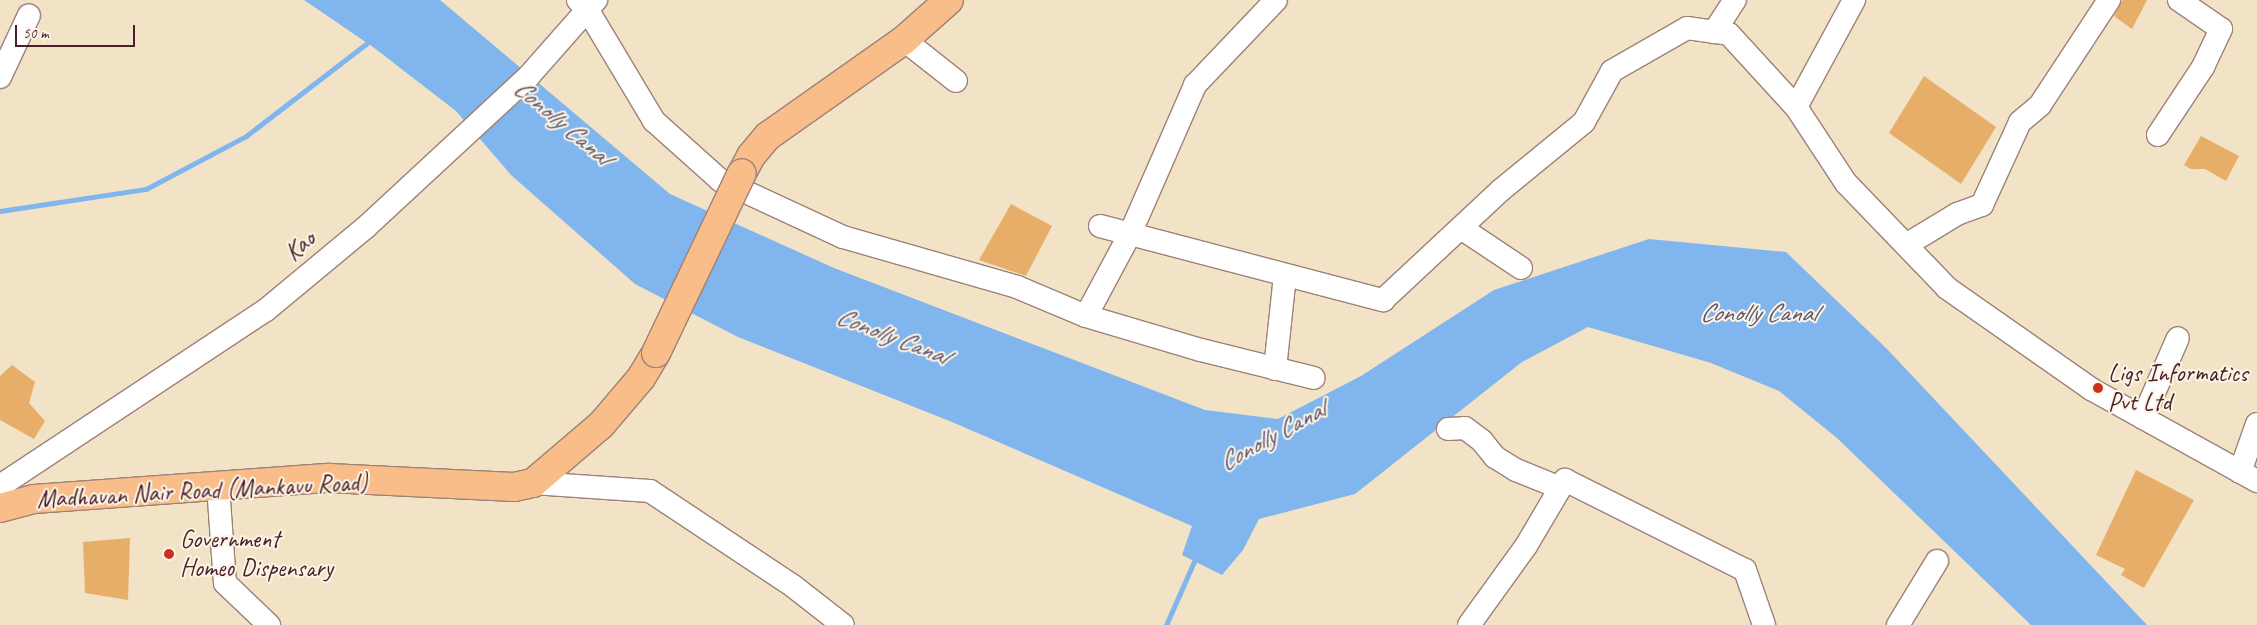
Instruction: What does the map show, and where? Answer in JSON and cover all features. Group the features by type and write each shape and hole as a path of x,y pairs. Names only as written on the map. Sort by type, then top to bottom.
{"main road":[{"path":"533,483 601,425 641,378 656,353 731,177 768,136 904,40 949,0"},
{"name":"Madhavan Nair Road (Mankavu Road)","path":"0,508 34,499 329,478 514,486 533,483"}],"street":[{"path":"1086,316 1130,234 1195,85 1276,0"},
{"path":"1714,32 1735,0"},
{"path":"1796,107 1854,0"},
{"path":"1906,244 1957,214 1982,205 2020,122 2040,105 2109,0"},
{"path":"2158,135 2204,67 2221,29 2179,0"},
{"path":"587,3 654,121 731,177 844,237 1017,287 1086,316 1275,369 1314,378"},
{"name":"Kao","path":"0,486 266,310 366,227 528,77 587,3"},
{"path":"0,77 29,15"},
{"path":"1100,226 1285,276 1383,300 1461,228 1584,122 1612,71 1687,28 1728,34 1796,107 1846,183 1948,288 2091,389 2248,476 2257,424"},
{"path":"904,40 956,81"},
{"path":"1461,228 1521,268"},
{"path":"1275,369 1285,276"},
{"path":"2143,418 2178,338"},
{"path":"1448,429 1465,428 1482,441 1496,457 1516,470 1558,487"},
{"path":"1469,625 1526,546 1558,487 1565,480 1744,570 1764,625"},
{"path":"533,483 650,491 793,586 843,625"},
{"path":"218,486 225,583 269,625"},
{"path":"1898,625 1937,561"}],"water":[{"name":"Conolly Canal","path":"304,0 440,0 670,194 834,268 1205,410 1278,419 1361,376 1494,290 1649,239 1786,252 1886,348 2147,625 2031,625 1837,438 1779,391 1711,363 1588,327 1522,362 1355,494 1259,519 1243,550 1222,575 1182,555 1192,526 952,422 738,337 635,284 511,175 456,111 373,47"}],"building":[{"path":"2122,0 2147,0 2132,29 2114,16"},
{"path":"1924,76 1996,127 1961,184 1889,133"},
{"path":"2201,136 2239,156 2226,181 2205,169 2191,169 2184,165"},
{"path":"1011,204 1052,226 1026,276 979,260"},
{"path":"12,365 35,382 29,403 45,421 34,439 0,420 0,376"},
{"path":"2136,470 2194,500 2144,588 2121,575 2125,569 2096,555"},
{"path":"130,538 128,600 85,593 83,542"}],"waterway":[{"path":"0,211 146,189 246,136 371,40"},
{"path":"1166,625 1196,557"}],"place":[{"name":"Ligs Informatics Pvt Ltd","path":"2098,388"},
{"name":"Government Homeo Dispensary","path":"169,554"}]}
